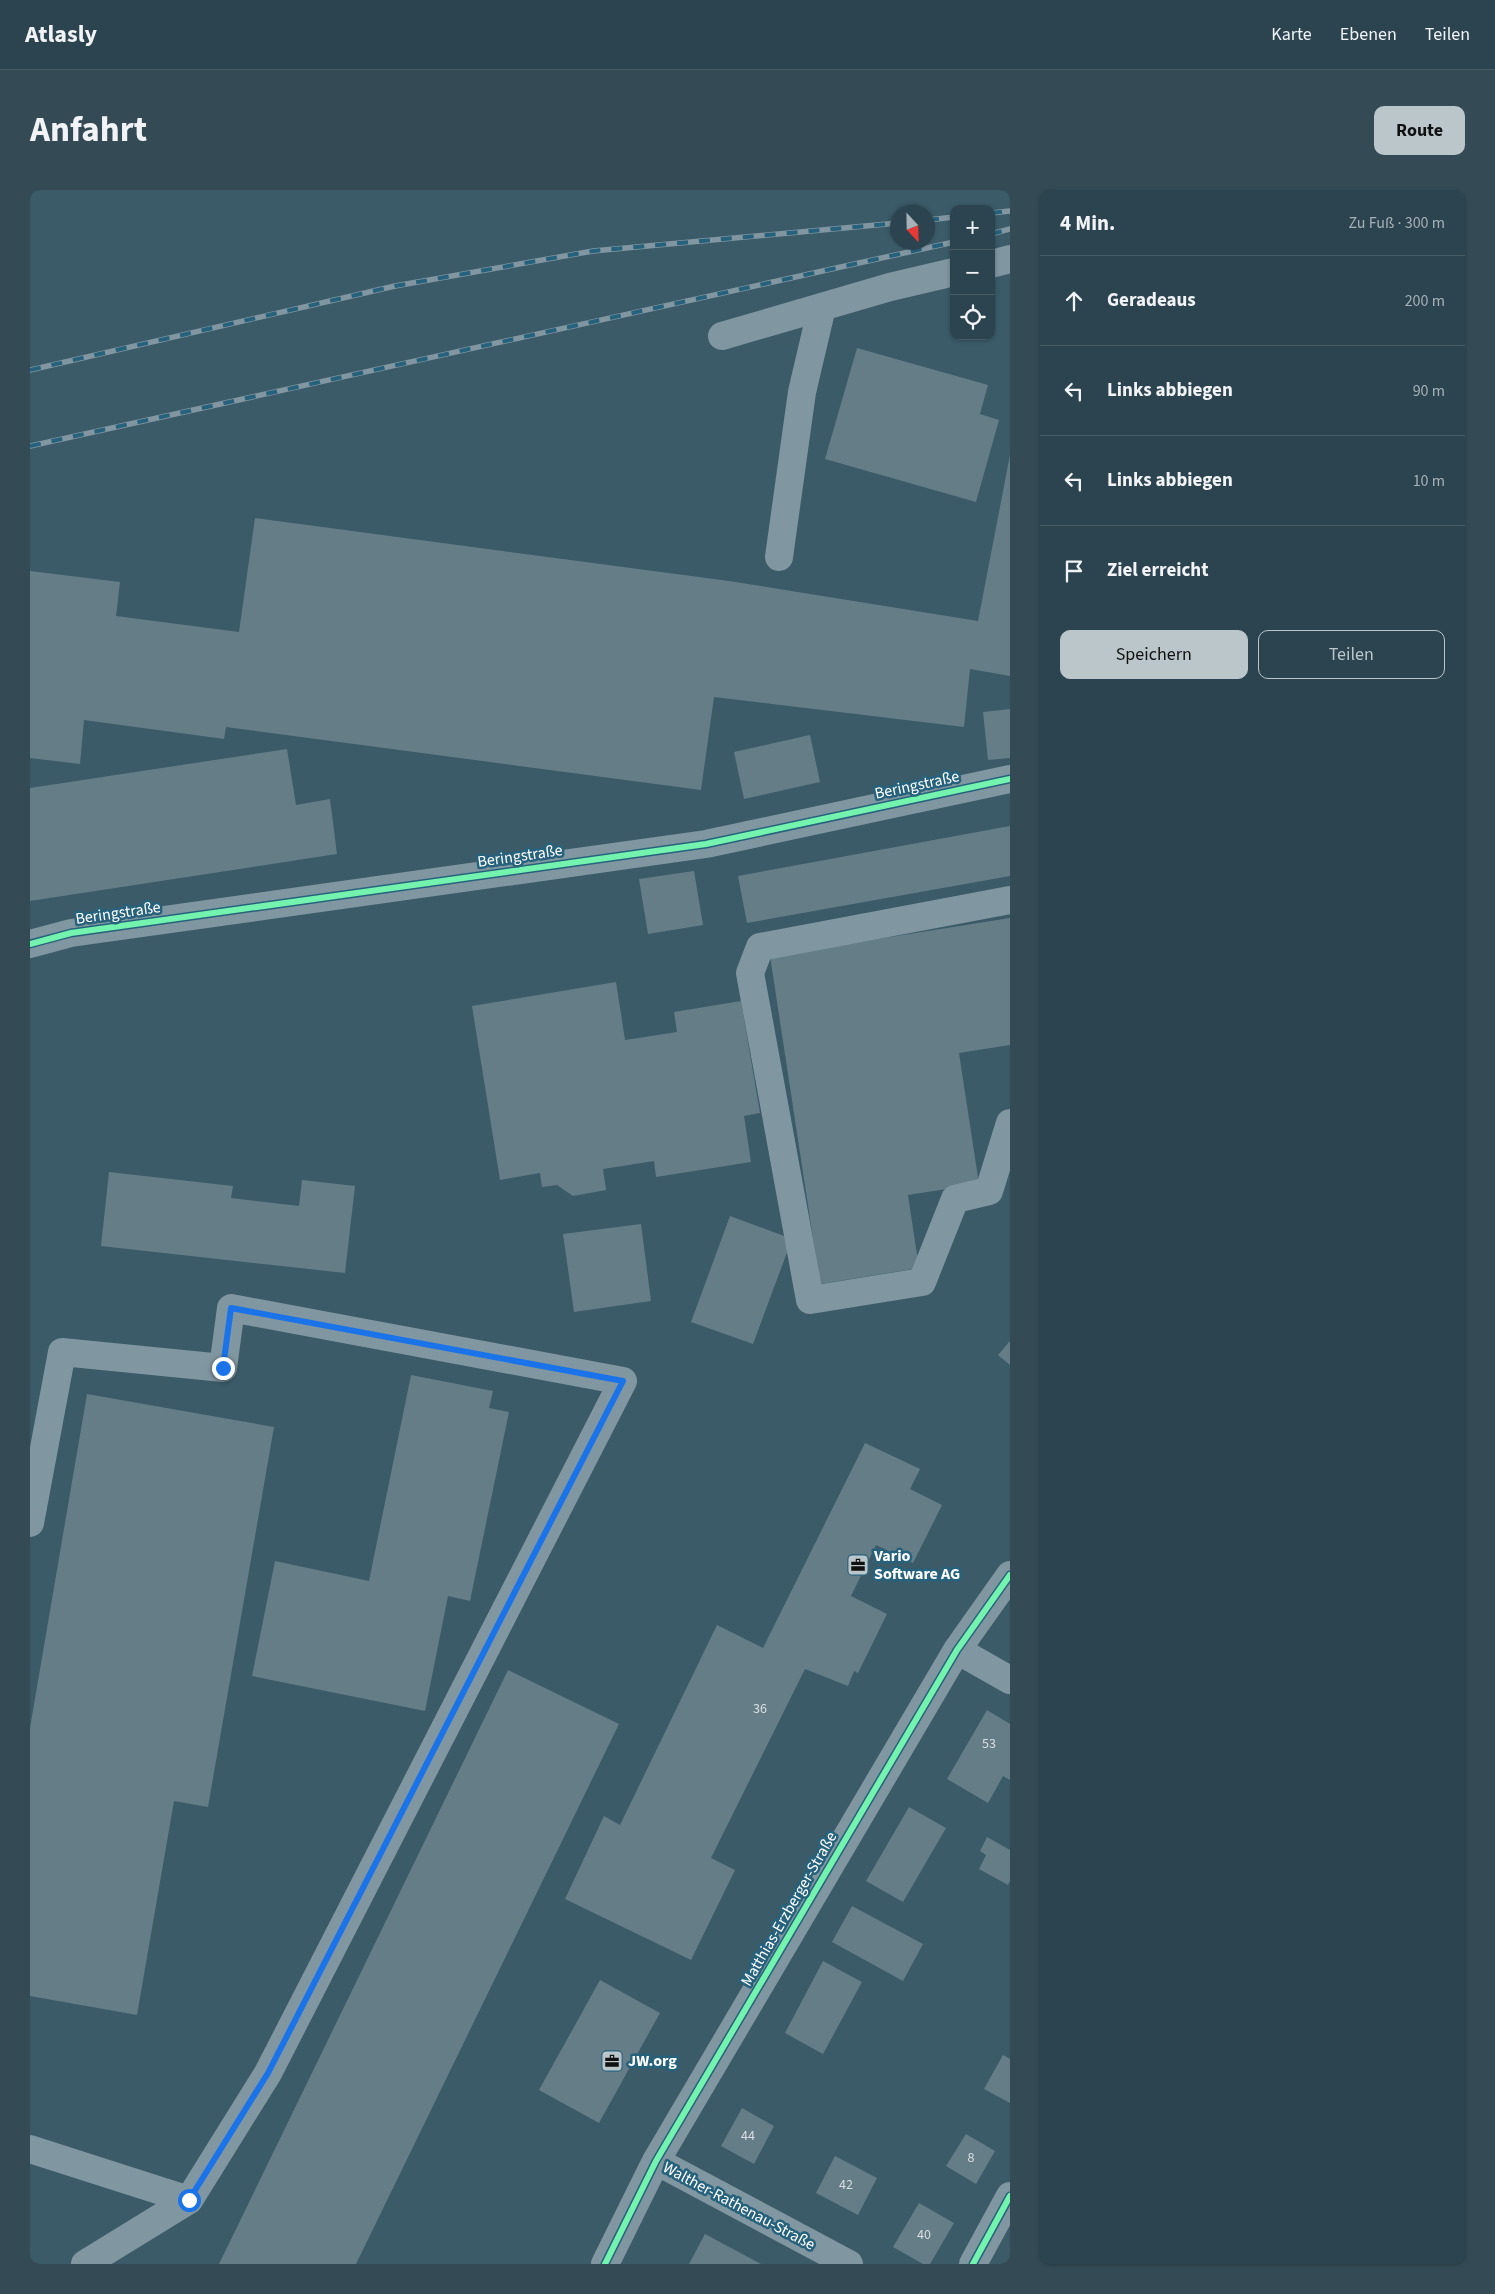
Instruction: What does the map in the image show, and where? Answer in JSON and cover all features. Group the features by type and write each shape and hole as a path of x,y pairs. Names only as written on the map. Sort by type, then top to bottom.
{"street":[{"path":"995,263 1010,259"},
{"path":"722,336 950,273"},
{"path":"779,557 802,392 822,307"},
{"name":"Beringstraße","path":"30,944 72,933 706,844 1010,779"},
{"path":"1010,900 760,947 750,973 810,1300 922,1282 956,1199 989,1191 1010,1124"},
{"path":"30,1523 62,1352 223,1368 231,1308 623,1381 268,2073 189,2200 85,2264"},
{"name":"Matthias-Erzberger-Straße","path":"605,2264 656,2161 957,1650 1010,1575"},
{"path":"957,1650 1010,1680"},
{"path":"30,2149 189,2200"},
{"name":"Walther-Rathenau-Straße","path":"656,2161 849,2264"},
{"path":"973,2264 1010,2196"}],"building":[{"path":"857,348 988,385 980,414 999,420 976,502 825,459"},
{"path":"1010,455 1010,676 970,669 964,727 714,697 701,790 226,727 224,739 84,720 80,764 30,758 30,571 120,582 116,616 239,632 255,518 729,581 978,621"},
{"path":"1010,709 1010,758 988,760 983,712"},
{"path":"810,735 820,782 744,799 734,752"},
{"path":"287,749 296,805 330,799 337,854 30,901 30,788"},
{"path":"1010,826 1010,876 747,923 738,876"},
{"path":"694,871 703,925 648,934 639,879"},
{"path":"1010,918 1010,1045 959,1053 979,1184 908,1195 919,1268 820,1284 770,956"},
{"path":"616,982 625,1040 677,1032 674,1012 741,1001 760,1113 744,1116 751,1162 656,1177 654,1161 603,1169 606,1190 573,1196 557,1185 542,1187 540,1173 500,1180 472,1006"},
{"path":"109,1172 233,1186 231,1198 299,1206 302,1180 355,1186 345,1273 101,1246"},
{"path":"730,1216 792,1239 753,1344 691,1322"},
{"path":"641,1224 651,1301 574,1312 563,1234"},
{"path":"1010,1341 1010,1365 998,1355"},
{"path":"411,1375 493,1391 489,1408 509,1412 470,1601 448,1596 425,1711 252,1676 275,1561 369,1581"},
{"path":"87,1394 274,1427 208,1807 174,1801 137,2015 30,1996 30,1728"},
{"path":"865,1443 920,1469 910,1489 942,1505 913,1563 876,1545 851,1596 887,1614 858,1673 854,1671 848,1686 805,1669 711,1858 735,1870 691,1960 565,1899 604,1816 620,1825 717,1625 763,1648"},
{"path":"508,1670 619,1724 356,2264 219,2264"},
{"path":"987,1710 1010,1724 1010,1780 1003,1776 988,1803 947,1779"},
{"path":"909,1807 946,1828 903,1902 866,1881"},
{"path":"987,1837 1010,1850 1010,1881 1008,1885 979,1869 986,1855 980,1851"},
{"path":"852,1906 923,1944 903,1981 832,1942"},
{"path":"823,1961 862,1982 823,2054 785,2033"},
{"path":"600,1980 660,2013 599,2123 539,2090"},
{"path":"1003,2055 1010,2059 1010,2103 984,2089"},
{"path":"742,2108 774,2126 754,2164 721,2146"},
{"path":"966,2134 995,2151 976,2184 946,2166"},
{"path":"835,2156 877,2178 858,2215 816,2193"},
{"path":"919,2203 954,2223 930,2264 923,2264 893,2247"},
{"path":"705,2234 746,2256 761,2264 689,2264"}],"railway":[{"path":"995,213 1010,211"},
{"path":"935,219 950,217"},
{"path":"30,370 395,286 593,251 890,224"},
{"path":"995,233 1010,229"},
{"path":"30,446 950,243"}],"cycle path":[{"path":"30,944 71,933 706,844 1010,779"},
{"path":"605,2264 656,2161 957,1650 1010,1575"},
{"path":"973,2264 1010,2196"}],"place":[{"name":"Vario Software AG","path":"858,1565"},
{"name":"JW.org","path":"612,2061"}],"route":[{"path":"189,2200 268,2073 623,1381 231,1308 223,1368"}]}
